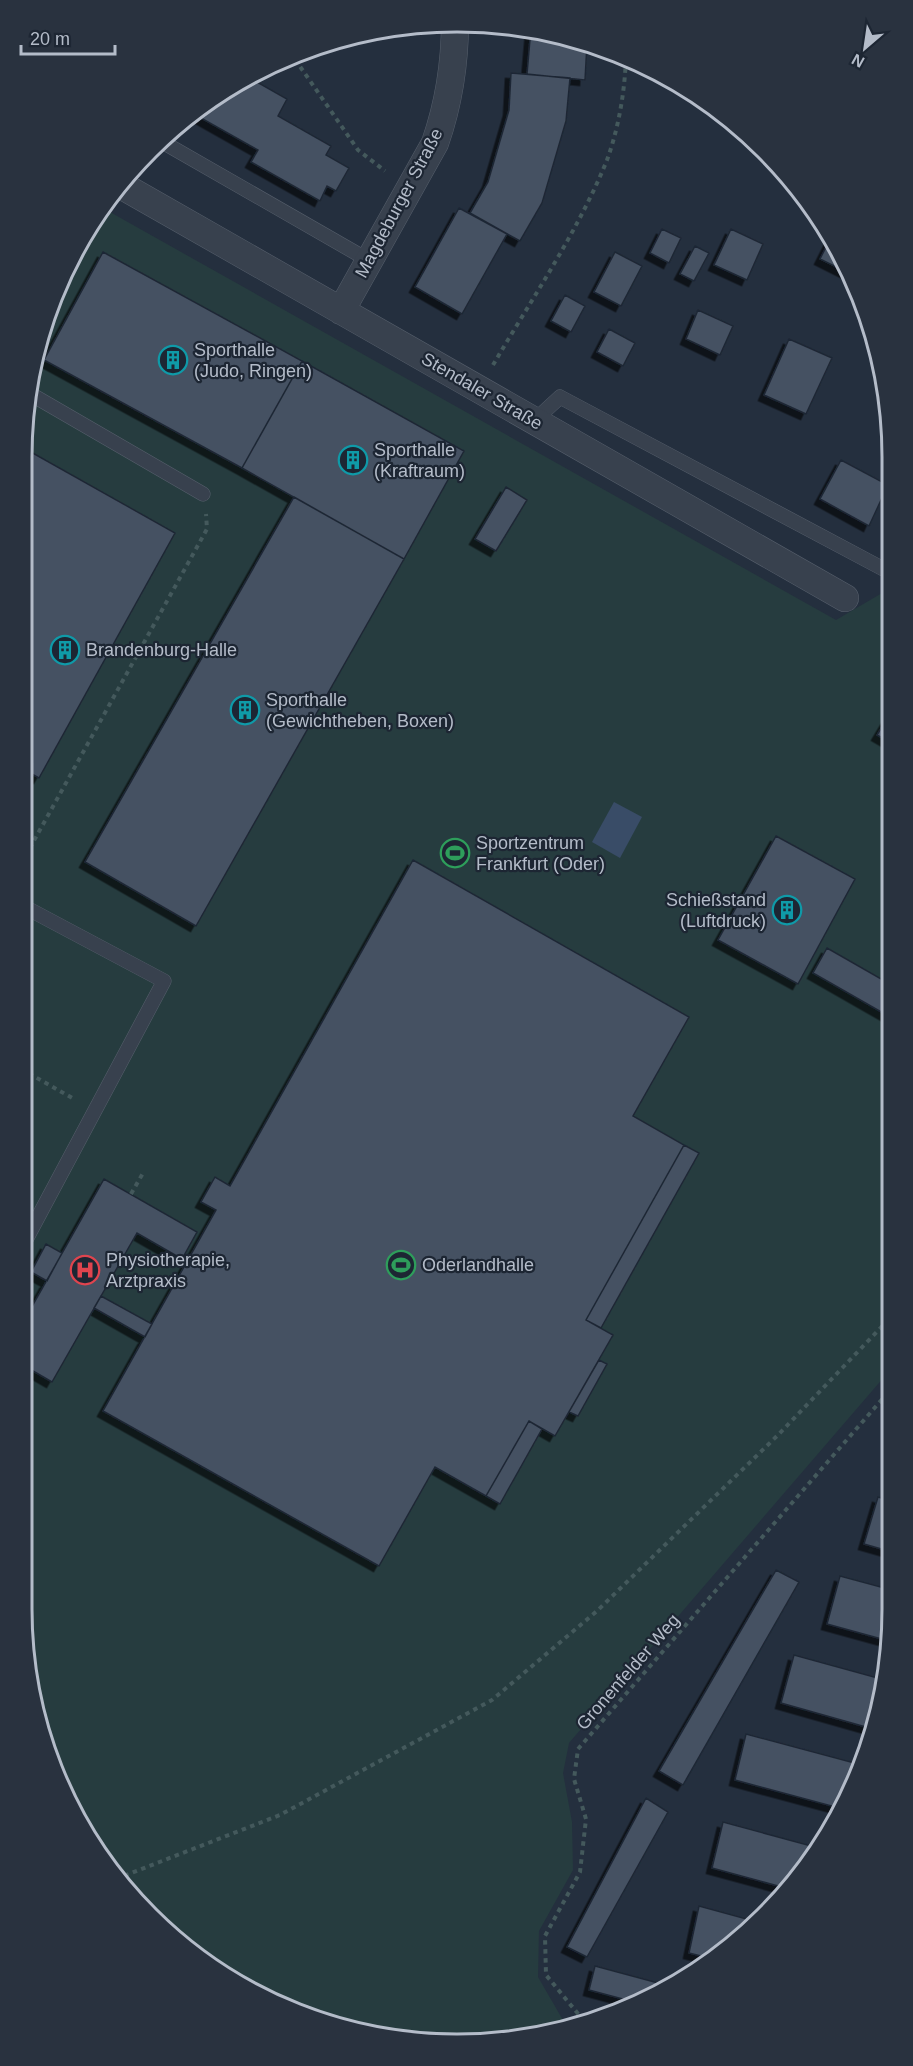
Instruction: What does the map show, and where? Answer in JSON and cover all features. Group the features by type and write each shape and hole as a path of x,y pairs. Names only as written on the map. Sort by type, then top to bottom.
{"street":[{"name":"Magdeburger Straße","path":"341,311 435,144 445,114 455,64 455,32"},
{"name":"Stendaler Straße","path":"127,188 845,598"}],"lane":[{"path":"168,145 370,261"},
{"path":"36,397 203,494"},
{"path":"534,421 560,397 882,568"},
{"path":"32,911 164,981 32,1228"}],"path":[{"path":"297,63 358,150 410,190"},
{"path":"479,389 566,242 607,159 625,88 626,67"},
{"path":"32,844 207,529 203,494"},
{"path":"32,1074 93,1110"},
{"path":"131,1194 143,1173"},
{"path":"125,1875 280,1815 492,1700 606,1603 777,1436 882,1326"},
{"name":"Gronenfelder Weg","path":"580,2016 546,1975 545,1936 580,1872 586,1819 574,1779 578,1749 882,1399"}],"green space":[{"name":"Sportzentrum Frankfurt (Oder)","path":"109,212 836,620 882,593 882,1379 569,1743 563,1773 572,1822 573,1870 539,1931 538,1977 563,2021 484,2034 429,2034 347,2020 294,2002 244,1978 220,1963 176,1929 137,1890 119,1868 88,1822 75,1797 54,1746 46,1719 32,1637 32,429 40,374 54,320 75,269"}],"water":[{"path":"614,802 642,817 620,858 592,842"}],"building":[{"path":"530,38 587,52 585,80 527,74"},
{"path":"511,73 570,78 566,121 542,203 520,241 470,213 488,182 509,110"},
{"path":"256,82 287,99 278,116 331,146 326,155 349,168 336,191 327,186 320,201 251,162 258,150 200,118"},
{"path":"459,208 507,234 462,314 415,287"},
{"path":"662,229 681,238 669,263 650,253"},
{"path":"731,229 763,244 747,280 714,265"},
{"path":"695,246 709,253 694,281 680,274"},
{"path":"826,246 837,268 820,259"},
{"name":"Sporthalle (Judo, Ringen)","path":"103,252 302,361 242,468 44,360"},
{"path":"615,252 642,266 621,306 594,292"},
{"path":"565,295 585,306 571,332 551,321"},
{"path":"698,310 733,326 720,355 686,339"},
{"path":"609,329 635,343 623,366 597,352"},
{"path":"789,339 832,358 806,414 764,395"},
{"name":"Sporthalle (Kraftraum)","path":"302,361 464,451 404,559 242,468"},
{"name":"Brandenburg-Halle","path":"32,453 175,533 39,778 32,774"},
{"path":"841,460 882,482 882,498 869,526 820,499"},
{"path":"506,487 527,500 496,551 475,539"},
{"name":"Sporthalle (Gewichtheben, Boxen)","path":"294,497 404,559 196,926 85,862"},
{"path":"882,727 882,738 877,735"},
{"name":"Schießstand (Luftdruck)","path":"776,836 855,879 798,984 718,940"},
{"name":"Oderlandhalle","path":"413,860 689,1017 633,1116 684,1145 586,1320 613,1335 555,1436 529,1421 486,1496 435,1467 379,1566 103,1411 216,1210 201,1202 215,1177 230,1186"},
{"path":"827,948 882,979 882,1012 813,973"},
{"path":"684,1145 699,1153 601,1328 586,1320"},
{"name":"Physiotherapie, Arztpraxis","path":"104,1179 197,1232 182,1259 137,1233 52,1382 32,1370 32,1307"},
{"path":"46,1244 62,1253 47,1281 32,1273"},
{"path":"101,1296 152,1324 145,1337 94,1308"},
{"path":"599,1360 607,1364 578,1416 569,1412"},
{"path":"529,1421 542,1429 500,1504 486,1496"},
{"path":"878,1497 882,1498 882,1549 864,1544"},
{"path":"776,1570 799,1582 683,1785 659,1771"},
{"path":"840,1576 882,1587 881,1639 827,1624"},
{"path":"794,1655 876,1677 865,1727 781,1703"},
{"path":"746,1734 853,1763 833,1806 735,1780"},
{"path":"646,1798 668,1812 587,1957 567,1947"},
{"path":"723,1822 810,1846 779,1886 712,1868"},
{"path":"699,1906 747,1919 702,1956 689,1953"},
{"path":"595,1966 659,1983 625,2000 589,1990"}],"place":[{"name":"Sporthalle (Judo, Ringen)","path":"173,360"},
{"name":"Sporthalle (Kraftraum)","path":"353,460"},
{"name":"Brandenburg-Halle","path":"65,650"},
{"name":"Sporthalle (Gewichtheben, Boxen)","path":"245,710"},
{"name":"Sportzentrum Frankfurt (Oder)","path":"455,853"},
{"name":"Schießstand (Luftdruck)","path":"787,910"},
{"name":"Oderlandhalle","path":"401,1265"},
{"name":"Physiotherapie, Arztpraxis","path":"85,1270"}]}
